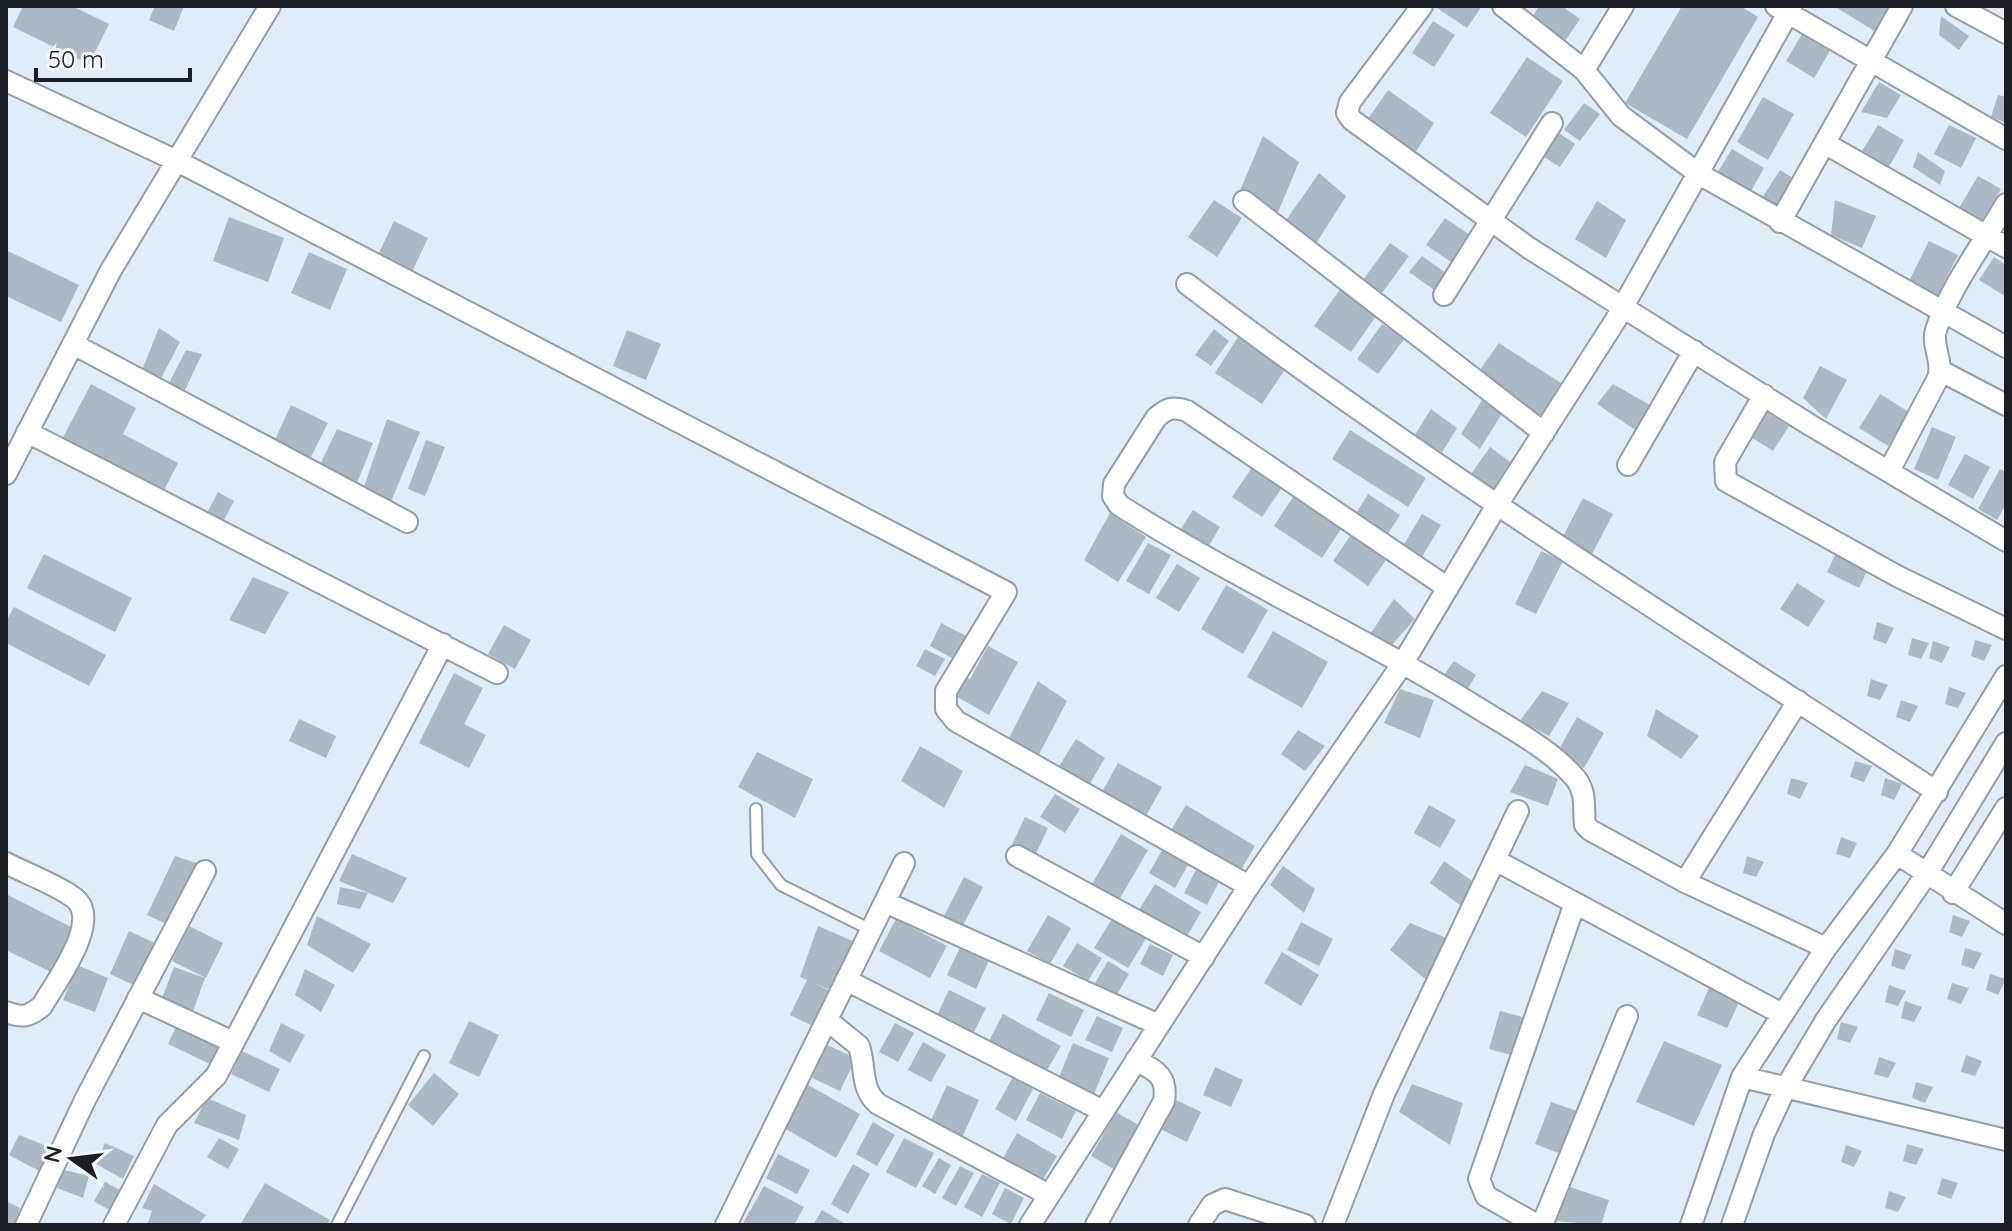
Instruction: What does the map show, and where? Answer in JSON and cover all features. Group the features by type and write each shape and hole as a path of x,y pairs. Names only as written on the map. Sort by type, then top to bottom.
{"street":[{"path":"1422,6 1356,92 1347,113 1352,120 1491,221 1623,307 2006,541"},
{"path":"1503,6 1584,70 1621,116 1699,174 2006,347"},
{"path":"1584,70 1623,6"},
{"path":"1780,222 1902,6"},
{"path":"1962,7 2006,33"},
{"path":"1030,1225 1249,886 1403,663 1497,505 1623,307 1699,174 1785,8 2006,139"},
{"path":"6,474 111,270 177,161 261,9"},
{"path":"6,81 177,161 1006,592 946,691 946,709 956,721 1249,886"},
{"path":"1444,295 1552,123"},
{"path":"1826,144 2006,247"},
{"path":"1244,201 1544,433"},
{"path":"1889,471 1941,371 1935,335 1943,312 2006,204"},
{"path":"1187,284 1319,385 1937,792"},
{"path":"73,344 407,522"},
{"path":"1628,465 1694,351"},
{"path":"1941,371 2006,405"},
{"path":"1764,395 1725,462 1726,481 1897,576 2006,629"},
{"path":"1448,588 1187,411 1175,407 1156,418 1114,484 1113,496 1119,505 1191,551 1403,663 1512,729 1576,779 1583,791 1585,825 1590,830 1685,882 1826,948"},
{"path":"27,432 497,673"},
{"path":"114,1225 167,1125 175,1114 209,1087 443,644"},
{"path":"1732,1225 1781,1088 1826,1020 1912,865 1937,792 2006,676"},
{"path":"1685,882 1798,701"},
{"path":"1691,1225 1749,1079 1782,1014 1826,948 1912,865 2006,743"},
{"path":"1953,893 2006,808"},
{"path":"1333,1225 1384,1094 1518,811"},
{"path":"1017,856 1204,957"},
{"path":"1495,860 1782,1014"},
{"path":"6,863 74,898 84,910 85,926 42,1006 32,1015 19,1017 6,1012"},
{"path":"726,1225 904,863"},
{"path":"1912,865 2006,924"},
{"path":"26,1225 138,998 205,871"},
{"path":"885,902 1159,1025"},
{"path":"1575,903 1479,1179 1480,1189 1486,1196 1540,1225 1627,1016"},
{"path":"846,980 1103,1111"},
{"path":"138,998 233,1042"},
{"path":"827,1020 859,1046 865,1086 869,1096 878,1104 1049,1195"},
{"path":"1096,1225 1164,1101 1167,1086 1163,1077 1136,1060"},
{"path":"1749,1079 2006,1140"},
{"path":"1199,1225 1212,1205 1225,1199 1305,1225"}],"lane":[{"path":"756,809 757,854 781,885 871,930"},
{"path":"337,1225 424,1056"}],"building":[{"path":"23,6 72,6 109,24 89,64 13,27"},
{"path":"155,6 184,6 174,31 149,20"},
{"path":"1438,6 1482,6 1467,28"},
{"path":"1539,6 1562,6 1580,19 1565,41 1532,17"},
{"path":"1682,6 1740,6 1758,17 1687,139 1625,103"},
{"path":"1834,6 1895,6 1879,34"},
{"path":"1941,16 1969,36 1959,50 1939,35"},
{"path":"1433,21 1455,35 1434,67 1412,53"},
{"path":"1802,34 1830,51 1814,78 1786,61"},
{"path":"1527,57 1563,81 1526,137 1490,113"},
{"path":"1879,82 1901,95 1887,118 1861,112"},
{"path":"1388,90 1434,123 1410,161 1363,126"},
{"path":"1998,95 2006,97 2006,123 1991,117"},
{"path":"1763,97 1794,114 1768,160 1737,142"},
{"path":"1584,103 1600,114 1580,141 1564,130"},
{"path":"1878,125 1904,140 1889,167 1862,151"},
{"path":"1949,125 1976,138 1961,168 1934,154"},
{"path":"1559,133 1575,144 1560,167 1544,157"},
{"path":"1263,136 1299,162 1274,222 1239,193"},
{"path":"1732,149 1764,168 1750,193 1717,173"},
{"path":"1918,152 1945,171 1940,185 1913,167"},
{"path":"1780,170 1796,180 1779,208 1762,198"},
{"path":"1319,173 1346,196 1312,250 1282,226"},
{"path":"1978,176 2001,189 1982,221 1959,208"},
{"path":"1214,200 1242,218 1217,257 1188,237"},
{"path":"1835,200 1876,216 1862,248 1831,235"},
{"path":"1597,201 1626,220 1606,258 1575,239"},
{"path":"229,217 284,238 268,282 213,261"},
{"path":"1445,218 1470,235 1451,262 1426,245"},
{"path":"394,221 428,238 412,272 378,255"},
{"path":"1929,241 1958,255 1937,297 1908,283"},
{"path":"1390,243 1409,256 1382,293 1363,280"},
{"path":"6,250 79,285 61,322 6,296"},
{"path":"309,252 347,269 330,310 291,293"},
{"path":"1422,256 1446,273 1434,290 1409,272"},
{"path":"1994,257 2006,265 2005,296 1979,280"},
{"path":"1343,285 1376,316 1351,352 1314,326"},
{"path":"1382,324 1405,338 1378,374 1357,359"},
{"path":"159,328 180,342 159,382 142,370"},
{"path":"1214,329 1229,341 1211,366 1195,355"},
{"path":"627,330 661,344 646,380 613,366"},
{"path":"1238,337 1286,368 1262,404 1215,373"},
{"path":"1499,343 1561,383 1538,423 1477,374"},
{"path":"186,350 202,354 185,390 169,383"},
{"path":"1820,366 1847,380 1826,419 1803,398"},
{"path":"91,384 136,408 123,434 178,463 161,496 60,443"},
{"path":"1613,384 1652,406 1638,432 1597,404"},
{"path":"1880,394 1909,412 1888,446 1859,428"},
{"path":"1484,397 1503,412 1480,449 1461,434"},
{"path":"291,405 328,423 309,461 273,444"},
{"path":"1431,409 1457,428 1436,462 1410,443"},
{"path":"1762,409 1789,426 1773,451 1746,434"},
{"path":"387,419 420,432 390,504 363,490"},
{"path":"1932,427 1956,437 1938,480 1914,469"},
{"path":"337,429 373,443 355,488 319,467"},
{"path":"1350,430 1426,478 1408,507 1332,459"},
{"path":"426,440 445,447 425,496 408,489"},
{"path":"1490,447 1513,464 1490,496 1467,480"},
{"path":"1965,454 1990,467 1973,499 1948,485"},
{"path":"1251,469 1281,489 1262,517 1232,497"},
{"path":"2000,469 2006,472 2006,504 1997,520 1978,509"},
{"path":"218,492 234,501 223,522 207,513"},
{"path":"1368,494 1400,515 1387,535 1355,515"},
{"path":"1293,497 1341,529 1322,558 1274,526"},
{"path":"1583,498 1613,514 1590,558 1560,542"},
{"path":"1193,510 1220,527 1208,547 1180,530"},
{"path":"1110,513 1146,537 1118,582 1084,560"},
{"path":"1422,514 1441,525 1422,557 1403,546"},
{"path":"1351,535 1386,560 1368,586 1333,561"},
{"path":"1148,543 1171,555 1149,594 1126,581"},
{"path":"1838,549 1870,565 1859,588 1827,572"},
{"path":"1541,551 1563,561 1536,614 1515,604"},
{"path":"44,554 132,598 115,632 27,588"},
{"path":"1177,564 1200,578 1179,612 1156,598"},
{"path":"253,577 289,592 265,634 229,620"},
{"path":"1797,583 1825,601 1808,627 1780,609"},
{"path":"1226,585 1268,610 1243,654 1201,629"},
{"path":"1394,599 1415,619 1391,646 1370,634"},
{"path":"14,607 106,655 89,686 6,643 6,622"},
{"path":"1877,622 1894,628 1886,644 1873,639"},
{"path":"941,623 972,639 959,662 930,646"},
{"path":"504,625 531,640 515,669 488,654"},
{"path":"1273,631 1328,662 1302,708 1247,677"},
{"path":"1912,638 1929,643 1921,659 1908,655"},
{"path":"1975,640 1992,645 1984,661 1971,656"},
{"path":"1933,641 1950,647 1942,663 1929,658"},
{"path":"988,646 1018,662 989,715 954,695 964,677 970,679"},
{"path":"925,649 945,659 935,676 916,666"},
{"path":"1454,661 1476,675 1467,690 1444,675"},
{"path":"454,673 483,688 464,724 486,735 469,768 419,743"},
{"path":"1871,679 1888,685 1880,700 1867,696"},
{"path":"1038,681 1067,701 1036,760 1006,744"},
{"path":"1949,687 1966,693 1958,708 1945,704"},
{"path":"1400,689 1434,700 1420,738 1384,723"},
{"path":"1542,691 1569,703 1549,736 1520,721"},
{"path":"1901,700 1918,706 1910,722 1896,717"},
{"path":"1656,709 1699,736 1681,759 1647,736"},
{"path":"1577,717 1604,733 1584,768 1557,753"},
{"path":"299,719 336,736 326,758 289,741"},
{"path":"1298,730 1325,746 1305,771 1281,754"},
{"path":"1076,739 1105,758 1088,787 1058,768"},
{"path":"920,746 963,771 944,808 901,781"},
{"path":"757,752 813,779 795,818 738,787"},
{"path":"1855,761 1872,766 1864,782 1850,777"},
{"path":"1118,763 1162,787 1146,816 1102,792"},
{"path":"1525,765 1558,779 1548,806 1510,792"},
{"path":"1791,778 1808,783 1800,799 1787,794"},
{"path":"1885,778 1902,784 1894,800 1881,795"},
{"path":"1055,794 1080,809 1065,833 1040,817"},
{"path":"1186,805 1255,846 1236,878 1167,837"},
{"path":"1429,805 1456,820 1440,848 1414,833"},
{"path":"1025,817 1048,828 1033,860 1010,849"},
{"path":"1121,834 1148,850 1119,900 1092,884"},
{"path":"1841,837 1857,843 1850,858 1836,854"},
{"path":"1162,850 1188,865 1175,888 1149,873"},
{"path":"352,854 407,878 393,903 339,881"},
{"path":"175,856 202,865 171,926 147,915"},
{"path":"1747,856 1764,862 1756,877 1743,873"},
{"path":"1444,861 1475,883 1461,906 1430,883"},
{"path":"1283,866 1315,889 1304,913 1270,885"},
{"path":"1197,868 1220,880 1207,905 1184,893"},
{"path":"964,877 983,887 962,927 943,918"},
{"path":"1155,884 1201,912 1186,938 1139,910"},
{"path":"340,887 368,893 360,909 337,904"},
{"path":"6,894 73,928 51,972 6,950"},
{"path":"1048,915 1071,928 1050,964 1027,951"},
{"path":"1953,915 1970,921 1962,937 1949,932"},
{"path":"317,916 371,944 353,973 307,945"},
{"path":"1113,917 1147,937 1128,968 1094,948"},
{"path":"896,919 947,946 930,978 879,951"},
{"path":"1301,922 1333,939 1319,966 1287,950"},
{"path":"1410,923 1449,939 1430,983 1390,950"},
{"path":"189,926 223,943 206,978 172,961"},
{"path":"818,926 855,942 833,991 814,983 832,992 815,1027 790,1015 807,980 800,977"},
{"path":"129,931 157,944 138,987 110,974"},
{"path":"962,943 991,956 976,989 947,975"},
{"path":"1077,943 1102,958 1088,981 1063,966"},
{"path":"1150,944 1173,955 1163,976 1140,964"},
{"path":"1965,948 1982,953 1974,969 1961,965"},
{"path":"1895,949 1912,955 1904,970 1891,966"},
{"path":"1282,952 1319,975 1301,1006 1264,983"},
{"path":"1108,961 1129,974 1115,998 1094,985"},
{"path":"77,965 108,978 95,1012 63,1000"},
{"path":"174,967 205,978 192,1014 160,1003"},
{"path":"305,969 335,985 321,1012 295,995"},
{"path":"1990,974 2006,979 1998,995 1986,990"},
{"path":"1952,983 1969,988 1961,1004 1947,999"},
{"path":"1711,984 1741,998 1727,1028 1697,1015"},
{"path":"1889,985 1906,991 1898,1006 1885,1002"},
{"path":"949,990 986,1008 973,1034 937,1015"},
{"path":"1049,993 1084,1010 1071,1037 1036,1020"},
{"path":"1905,1001 1922,1007 1914,1022 1901,1018"},
{"path":"1500,1011 1526,1018 1515,1056 1489,1049"},
{"path":"1003,1014 1061,1046 1046,1072 989,1041"},
{"path":"1097,1016 1123,1028 1112,1052 1085,1040"},
{"path":"179,1020 227,1042 216,1067 168,1044"},
{"path":"469,1021 499,1035 479,1077 449,1063"},
{"path":"1841,1022 1858,1027 1850,1043 1837,1039"},
{"path":"281,1023 305,1035 290,1063 269,1051"},
{"path":"895,1023 914,1033 898,1062 879,1052"},
{"path":"1664,1041 1722,1065 1694,1126 1636,1102"},
{"path":"923,1042 946,1055 931,1082 908,1070"},
{"path":"1073,1043 1109,1058 1092,1099 1056,1084"},
{"path":"827,1045 856,1058 840,1091 812,1078"},
{"path":"242,1051 280,1069 269,1092 231,1074"},
{"path":"1966,1055 1982,1061 1975,1076 1961,1072"},
{"path":"1879,1057 1896,1063 1888,1078 1874,1074"},
{"path":"1215,1067 1243,1080 1231,1107 1203,1095"},
{"path":"434,1073 459,1094 433,1126 408,1105"},
{"path":"1013,1077 1033,1089 1016,1121 995,1109"},
{"path":"1916,1082 1933,1087 1925,1103 1912,1098"},
{"path":"1412,1084 1463,1103 1450,1145 1399,1112"},
{"path":"808,1085 860,1114 836,1158 784,1128"},
{"path":"947,1085 979,1100 959,1144 927,1129"},
{"path":"1040,1093 1076,1111 1062,1139 1026,1120"},
{"path":"207,1098 246,1115 239,1140 194,1123"},
{"path":"1174,1099 1201,1112 1187,1142 1160,1129"},
{"path":"1551,1102 1583,1113 1566,1156 1535,1144"},
{"path":"1116,1112 1142,1127 1117,1171 1091,1156"},
{"path":"873,1122 895,1135 877,1166 856,1154"},
{"path":"1017,1133 1057,1156 1041,1183 1002,1160"},
{"path":"19,1135 52,1148 41,1172 9,1155"},
{"path":"219,1138 239,1149 228,1169 207,1157"},
{"path":"904,1138 934,1153 916,1188 886,1172"},
{"path":"105,1143 134,1156 123,1179 96,1164"},
{"path":"1907,1144 1924,1149 1916,1165 1903,1161"},
{"path":"1846,1145 1862,1151 1854,1167 1841,1162"},
{"path":"778,1154 810,1170 797,1194 766,1178"},
{"path":"939,1158 951,1165 935,1194 922,1186"},
{"path":"853,1164 870,1174 848,1214 831,1204"},
{"path":"960,1166 974,1173 956,1206 942,1198"},
{"path":"64,1170 89,1176 83,1198 57,1188"},
{"path":"982,1174 1000,1183 982,1217 964,1207"},
{"path":"1942,1178 1958,1183 1951,1199 1937,1194"},
{"path":"105,1182 127,1194 116,1214 94,1201"},
{"path":"265,1183 330,1220 327,1225 240,1225"},
{"path":"154,1184 206,1215 198,1225 148,1223 152,1211 142,1208"},
{"path":"764,1186 804,1207 794,1225 742,1225"},
{"path":"1567,1186 1609,1200 1601,1225 1556,1221"},
{"path":"1005,1188 1024,1198 1011,1224 992,1214"},
{"path":"1889,1191 1906,1197 1898,1212 1885,1208"},
{"path":"6,1201 20,1208 14,1225 6,1225"},
{"path":"822,1210 847,1225 813,1225"}]}
